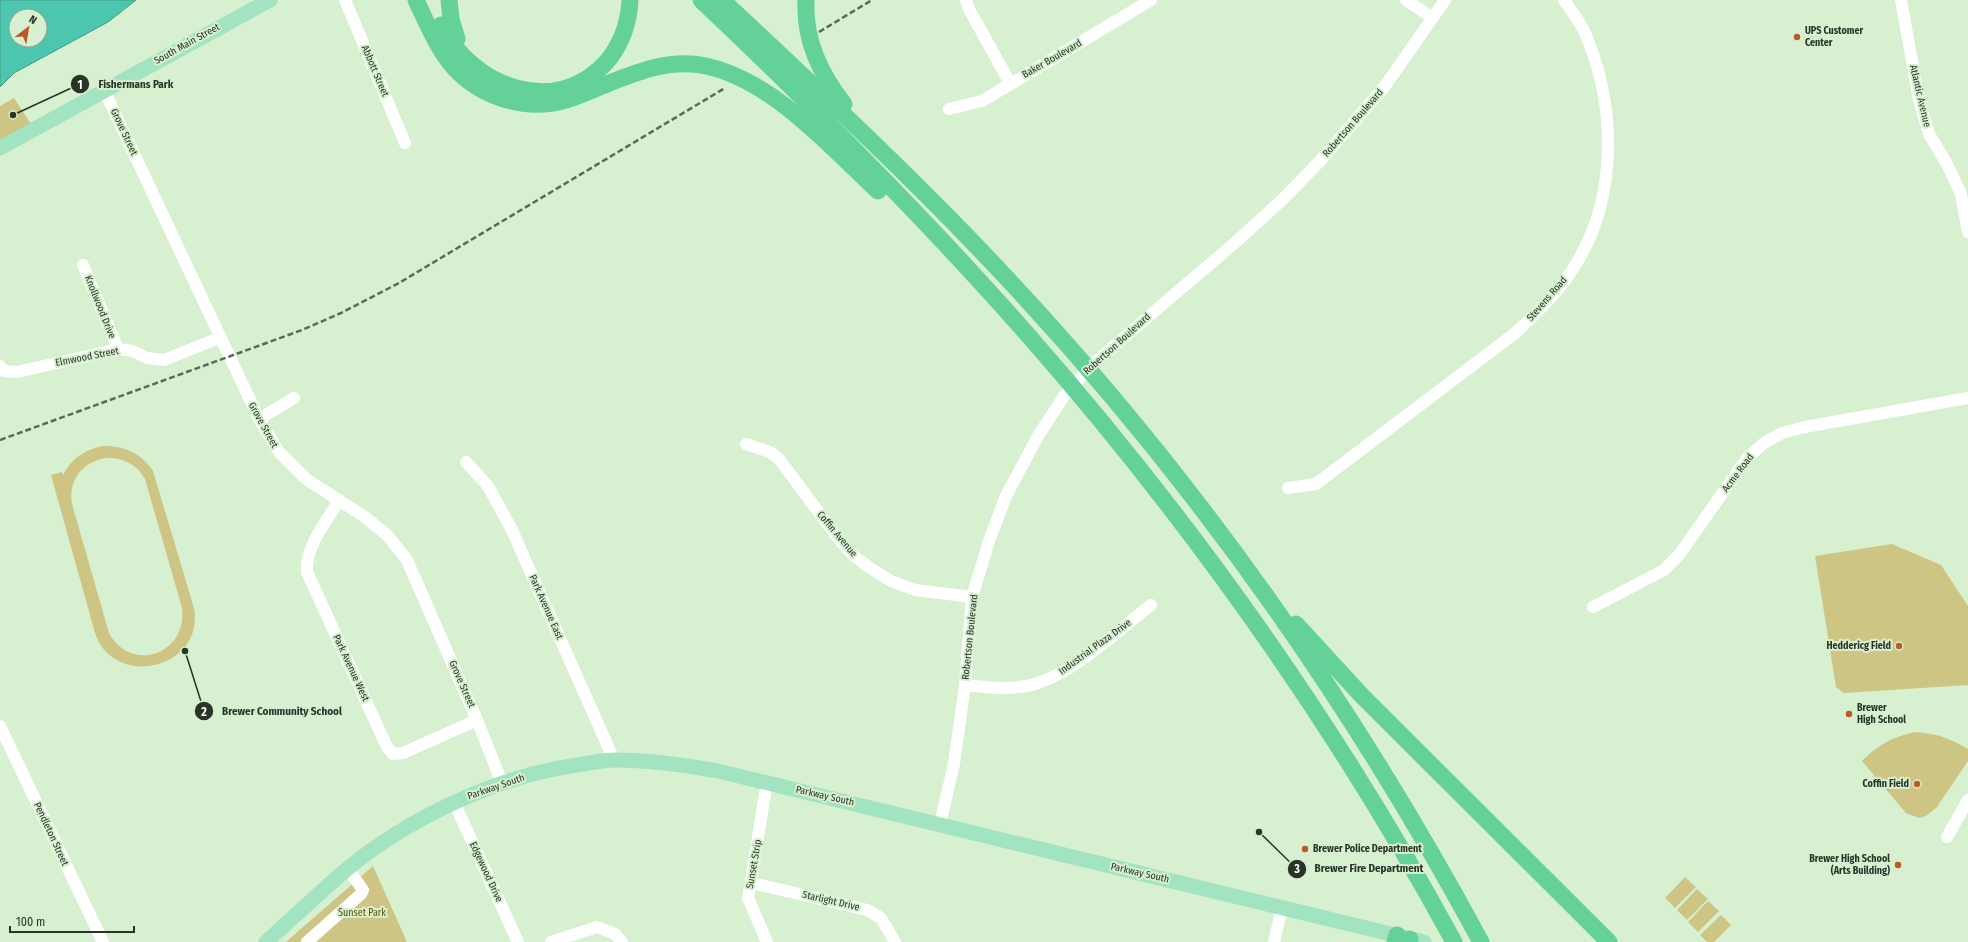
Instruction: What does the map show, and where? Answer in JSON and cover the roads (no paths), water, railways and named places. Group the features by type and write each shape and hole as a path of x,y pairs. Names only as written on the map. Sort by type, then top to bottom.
{"highway":[{"path":"416,0 441,50 457,71 471,83 486,92 511,101 537,104 562,101 633,74 670,65 688,64 706,66 743,80 767,94 795,115 990,294"},
{"path":"429,0 454,48 463,58 482,73 504,85 529,91 551,91 578,83 596,72 615,51 626,26 630,0"},
{"path":"449,0 451,19 456,37 464,52 482,73"},
{"path":"701,0 849,145 990,294 1049,360 1126,451 1182,523 1245,609 1355,773 1414,870 1454,942"},
{"path":"722,0 901,169 993,263 1062,339 1129,418 1291,618 1338,671 1609,942"},
{"path":"806,0 806,16 810,40 817,61 827,80 845,105 901,169"},
{"path":"1202,510 1284,623 1354,726 1423,839 1481,942"}],"main road":[{"name":"South Main Street","path":"0,148 270,0"},
{"name":"Parkway South","path":"266,942 348,869 417,822 454,802 502,783 548,770 614,760 668,763 718,771 767,782 1407,940"}],"street":[{"name":"Abbott Street","path":"345,0 406,143"},
{"path":"966,0 969,9 1010,84"},
{"name":"Baker Boulevard","path":"949,109 982,101 1151,0"},
{"path":"1406,0 1433,18"},
{"name":"Robertson Boulevard","path":"940,824 954,764 965,685 972,597 990,538 1007,492 1056,408 1080,377 1106,351 1237,241 1302,181 1370,103 1408,55 1445,0"},
{"name":"Stevens Road","path":"1288,488 1316,484 1514,334 1537,314 1559,289 1576,264 1596,218 1603,190 1608,158 1608,125 1603,92 1596,64 1584,32 1564,0"},
{"name":"Atlantic Avenue","path":"1901,0 1919,100 1929,134 1947,164 1961,194 1968,232"},
{"name":"Grove Street","path":"104,90 219,338 259,419 279,452 306,479 339,500 388,536 407,560 477,720 502,783"},
{"name":"Knollwood Drive","path":"83,265 118,349"},
{"name":"Elmwood Street","path":"0,366 4,371 17,372 118,349 133,351 146,358 164,360 219,338"},
{"path":"259,419 294,398"},
{"name":"Acme Road","path":"1593,607 1664,570 1679,555 1748,457 1764,443 1782,433 1805,426 1968,398"},
{"name":"Coffin Avenue","path":"746,444 770,452 779,459 841,542 854,556 873,570 891,581 915,590 972,597"},
{"name":"Park Avenue East","path":"466,462 488,486 511,528 614,760"},
{"name":"Park Avenue West","path":"339,500 310,550 306,561 307,572 387,747 393,754 403,753 477,720"},
{"name":"Industrial Plaza Drive","path":"965,685 1007,688 1025,687 1054,677 1076,663 1151,605"},
{"name":"Pendleton Street","path":"0,726 103,942"},
{"name":"Sunset Strip","path":"767,782 752,883 748,898 767,942"},
{"path":"1947,837 1968,800"},
{"name":"Edgewood Drive","path":"454,802 518,942"},
{"path":"307,942 361,894 363,890 361,886 348,869"},
{"name":"Starlight Drive","path":"752,883 867,910 881,918 895,942"},
{"path":"1274,942 1282,908"},
{"path":"551,942 597,927 615,934 622,942"}],"water":[{"path":"0,0 136,0 108,22 14,73 0,87"}],"railway":[{"path":"819,32 872,0"},
{"path":"0,440 302,330 341,313 399,283 725,88"}],"place":[{"name":"UPS Customer Center","path":"1797,37"},
{"name":"Fishermans Park","path":"13,115"},
{"name":"Heddericg Field","path":"1899,646"},
{"name":"Brewer Community School","path":"185,651"},
{"name":"Brewer High School","path":"1849,714"},
{"name":"Coffin Field","path":"1917,784"},
{"name":"Brewer Fire Department","path":"1259,832"},
{"name":"Brewer Police Department","path":"1305,849"},
{"name":"Brewer High School (Arts Building)","path":"1898,865"}],"park label":[{"name":"Sunset Park","path":"362,913"}]}
